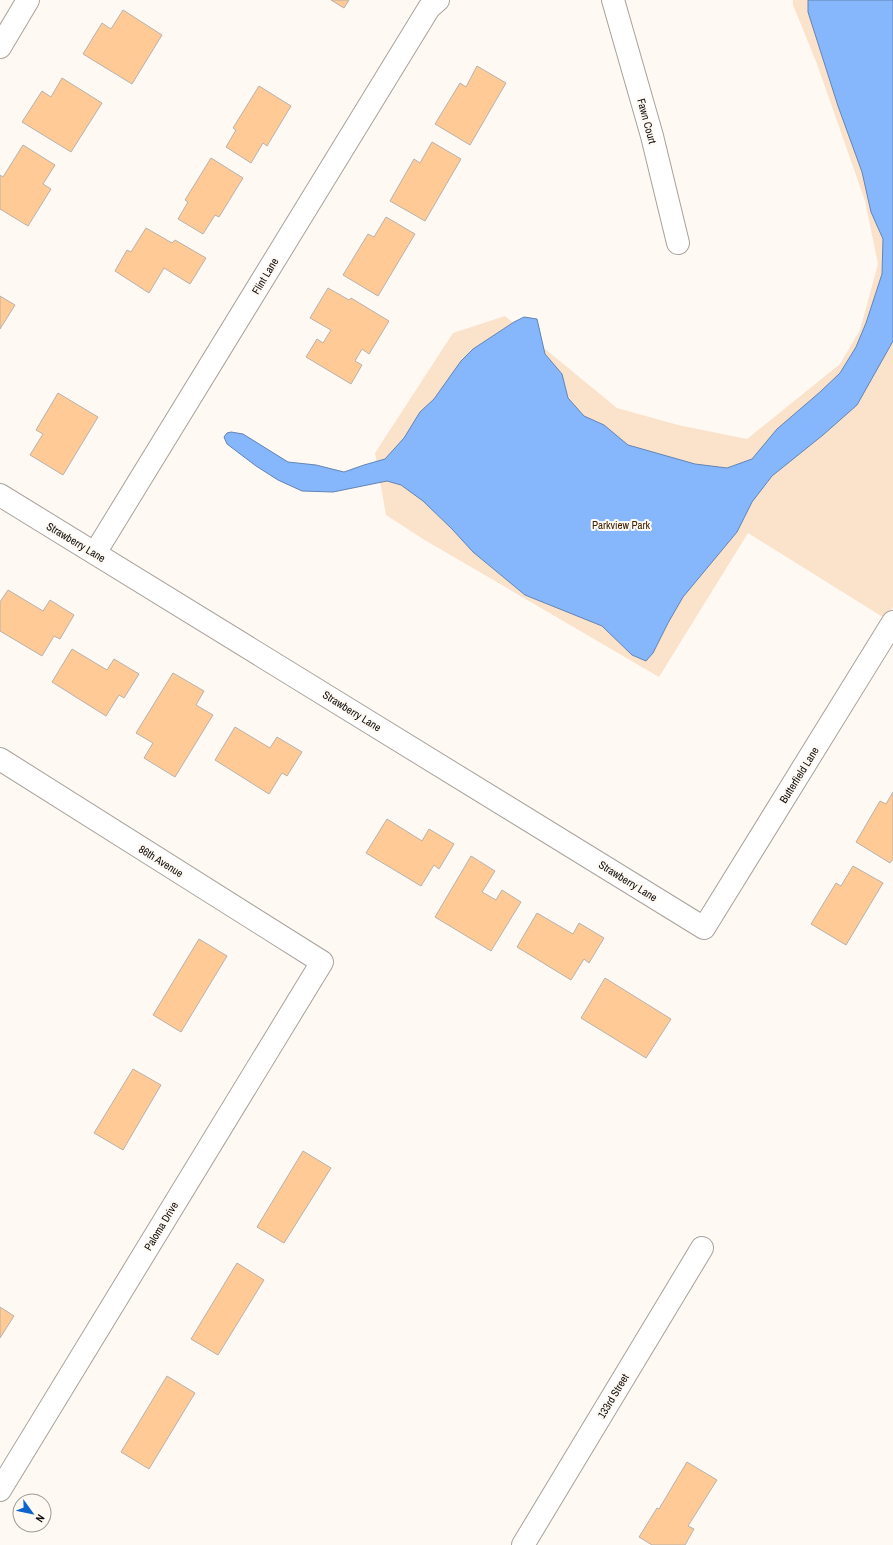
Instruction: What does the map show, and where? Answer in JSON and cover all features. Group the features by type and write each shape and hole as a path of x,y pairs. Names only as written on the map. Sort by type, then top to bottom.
{"street":[{"path":"0,47 28,0"},
{"name":"Flint Lane","path":"95,554 429,8 438,0"},
{"name":"Fawn Court","path":"613,0 652,136 678,243"},
{"name":"Strawberry Lane","path":"0,495 704,928"},
{"name":"Butterfield Lane","path":"704,928 893,622"},
{"name":"86th Avenue","path":"0,759 322,962"},
{"name":"Paloma Drive","path":"0,1490 322,962"},
{"name":"133rd Street","path":"523,1545 702,1248"}],"green space":[{"name":"Parkview Park","path":"793,0 893,0 893,607 886,619 748,533 659,677 423,539 386,515 375,453 453,333 505,316 617,408 678,425 747,439 840,364 860,330 878,264 865,201 817,64 793,5"}],"water":[{"name":"Parkview Park","path":"808,0 893,0 893,341 857,405 823,435 772,476 752,502 737,532 683,597 653,653 646,661 632,655 602,626 525,595 473,552 423,501 401,485 387,481 333,492 302,491 278,480 256,466 227,444 224,437 227,433 231,432 243,434 288,462 316,465 344,472 385,459 404,438 420,412 434,399 461,361 473,349 524,317 537,319 545,354 562,374 568,398 584,416 604,425 628,445 695,464 727,468 752,459 777,429 840,373 856,347 866,323 882,274 883,239 871,212 862,172 838,106 808,12"}],"building":[{"path":"331,0 349,0 344,8"},
{"path":"123,10 162,35 132,84 83,54 102,23 111,29"},
{"path":"477,66 506,83 470,145 435,124 460,83 466,87"},
{"path":"62,78 102,103 71,152 22,122 42,91 51,97"},
{"path":"259,86 291,106 267,146 263,143 251,163 226,147 236,130 233,128"},
{"path":"432,142 461,159 425,221 390,201 414,159 420,163"},
{"path":"23,145 55,165 43,184 51,189 28,226 0,209 0,175 3,177"},
{"path":"211,158 243,178 219,217 215,215 203,234 178,219 188,202 185,200"},
{"path":"386,217 415,234 378,296 343,275 368,234 374,237"},
{"path":"146,228 172,243 175,240 206,258 190,284 164,268 149,293 115,271 127,250 131,252"},
{"path":"328,288 349,300 351,298 389,321 369,354 362,349 355,361 362,365 351,384 306,357 317,339 323,343 331,330 310,318"},
{"path":"0,296 15,305 0,329"},
{"path":"58,393 98,417 63,475 30,455 43,434 36,430"},
{"path":"8,590 43,611 50,600 74,615 60,639 54,636 42,656 0,631 0,602"},
{"path":"72,649 107,670 114,659 139,674 124,698 119,695 106,716 52,682"},
{"path":"173,673 204,691 196,705 213,715 175,777 144,758 153,743 136,733"},
{"path":"235,727 270,748 277,737 302,752 287,776 282,773 269,794 215,760"},
{"path":"893,792 893,859 890,863 856,842 880,801 886,804"},
{"path":"387,819 422,841 429,829 454,844 439,869 434,865 421,886 366,853"},
{"path":"471,856 495,871 482,892 496,900 502,890 521,902 491,951 435,917"},
{"path":"853,866 883,883 846,945 811,924 836,883 841,886"},
{"path":"537,913 573,934 579,923 604,938 589,963 584,959 571,980 517,947"},
{"path":"199,939 227,956 181,1032 153,1015"},
{"path":"605,978 671,1019 646,1058 581,1018"},
{"path":"133,1069 161,1085 123,1150 94,1133"},
{"path":"303,1151 331,1168 284,1243 257,1227"},
{"path":"237,1263 264,1280 218,1355 191,1339"},
{"path":"0,1307 14,1316 0,1338"},
{"path":"167,1376 195,1393 149,1469 121,1452"},
{"path":"687,1462 717,1480 688,1526 694,1529 685,1545 652,1545 639,1537 657,1508 659,1509"}]}
